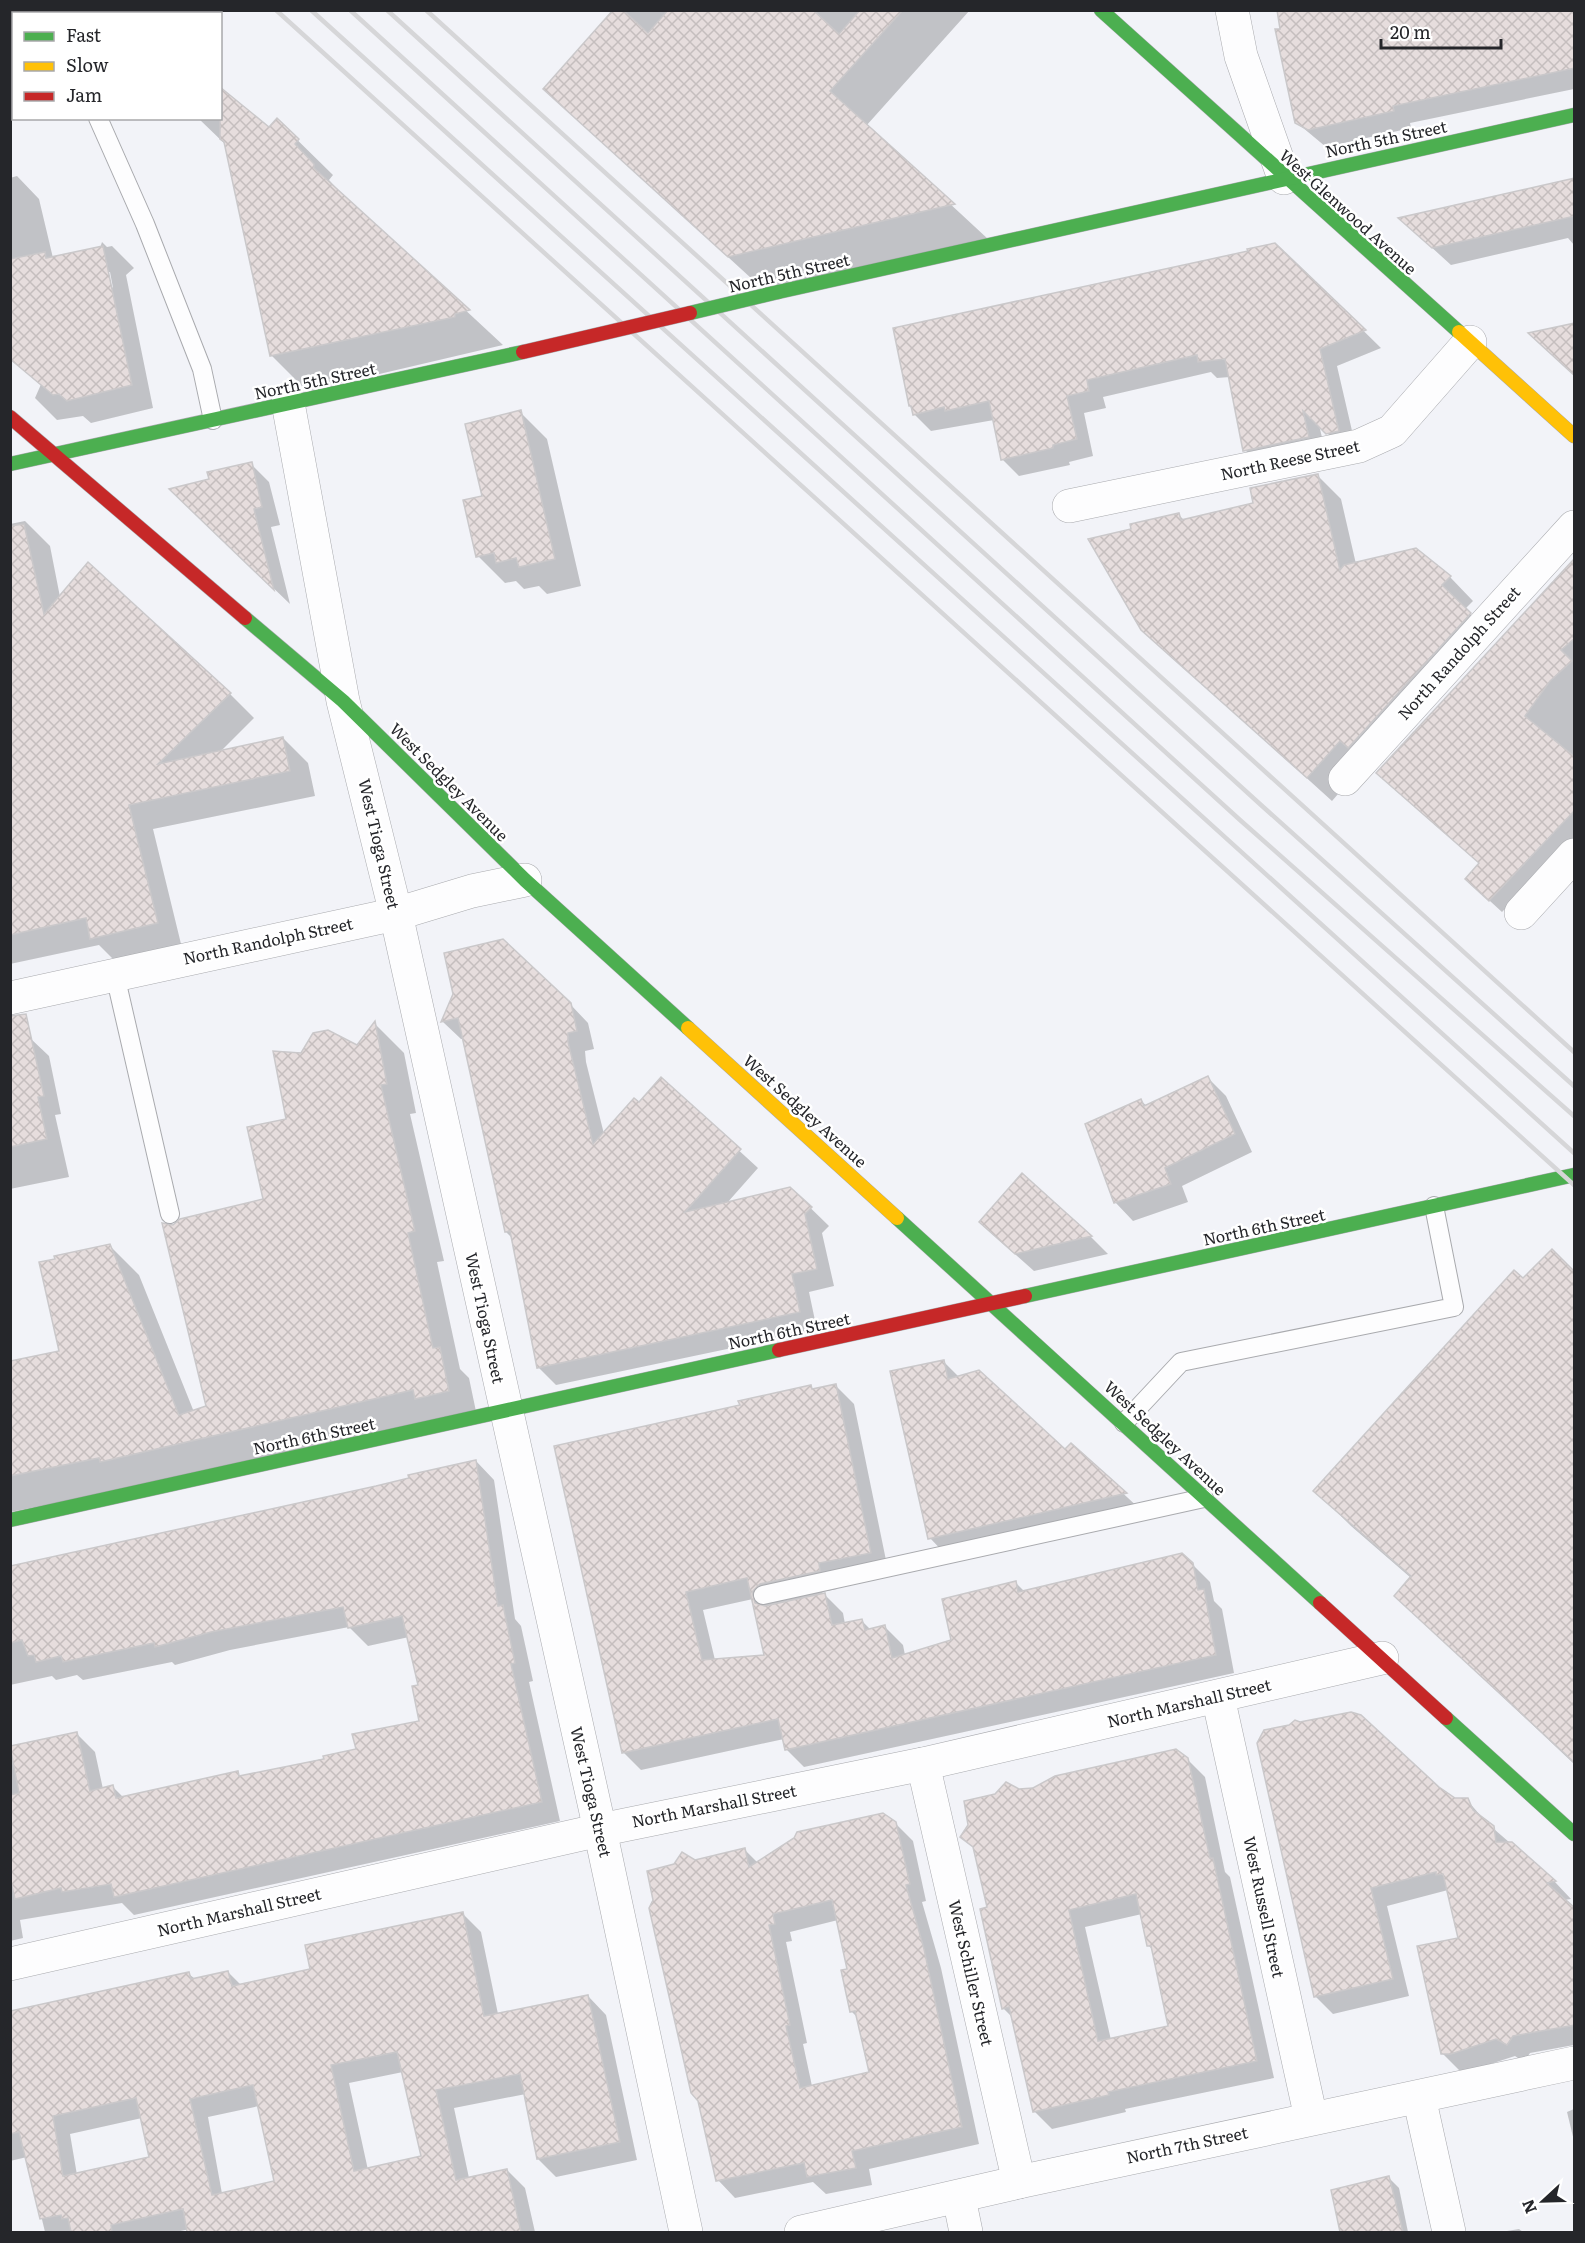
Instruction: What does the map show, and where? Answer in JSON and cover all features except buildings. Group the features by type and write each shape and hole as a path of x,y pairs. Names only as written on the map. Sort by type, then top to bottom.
{"street":[{"name":"West Glenwood Avenue","path":"1101,10 1284,178 1574,434"},
{"path":"1232,10 1240,56 1284,178"},
{"name":"North 5th Street","path":"10,464 523,352 778,292 1575,114"},
{"name":"North Reese Street","path":"1069,506 1359,446 1392,431 1470,342"},
{"name":"West Tioga Street","path":"288,403 343,700 396,914 600,1830 686,2232"},
{"name":"West Sedgley Avenue","path":"10,417 343,700 525,880 1575,1834"},
{"name":"North Randolph Street","path":"1344,780 1575,527"},
{"path":"1521,913 1575,855"},
{"name":"North Randolph Street","path":"10,998 396,914 472,891 525,880"},
{"name":"North 6th Street","path":"10,1520 1575,1175"},
{"name":"North Marshall Street","path":"10,1964 600,1830 923,1764 1382,1658"},
{"name":"West Russell Street","path":"1218,1697 1311,2118"},
{"name":"West Schiller Street","path":"923,1764 1018,2182"},
{"name":"North 7th Street","path":"801,2232 1311,2118 1575,2063"},
{"path":"1419,2097 1449,2232"},
{"path":"958,2198 966,2232"}],"lane":[{"path":"99,120 145,224 199,359 213,420"},
{"path":"115,975 170,1214"},
{"path":"1124,1424 1181,1362 1454,1307 1434,1206"},
{"path":"763,1595 1204,1498"}],"railway":[{"path":"276,10 1574,1185"},
{"path":"311,10 1574,1153"},
{"path":"350,10 1240,820 1574,1116"},
{"path":"387,10 1261,805 1574,1086"},
{"path":"426,10 1574,1052"}],"traffic: fast":[{"path":"1101,10 1459,332"},
{"path":"778,292 1574,115"},
{"path":"690,313 778,292"},
{"path":"10,464 523,352"},
{"path":"245,618 343,701 525,880 688,1028"},
{"path":"1025,1296 1574,1175"},
{"path":"897,1218 1320,1603"},
{"path":"10,1520 779,1350"},
{"path":"1446,1718 1574,1834"}],"traffic: slow":[{"path":"1459,332 1574,436"},
{"path":"688,1028 897,1218"}],"traffic: jam":[{"path":"523,352 690,313"},
{"path":"10,417 245,618"},
{"path":"779,1350 1025,1296"},
{"path":"1320,1603 1446,1718"}]}
